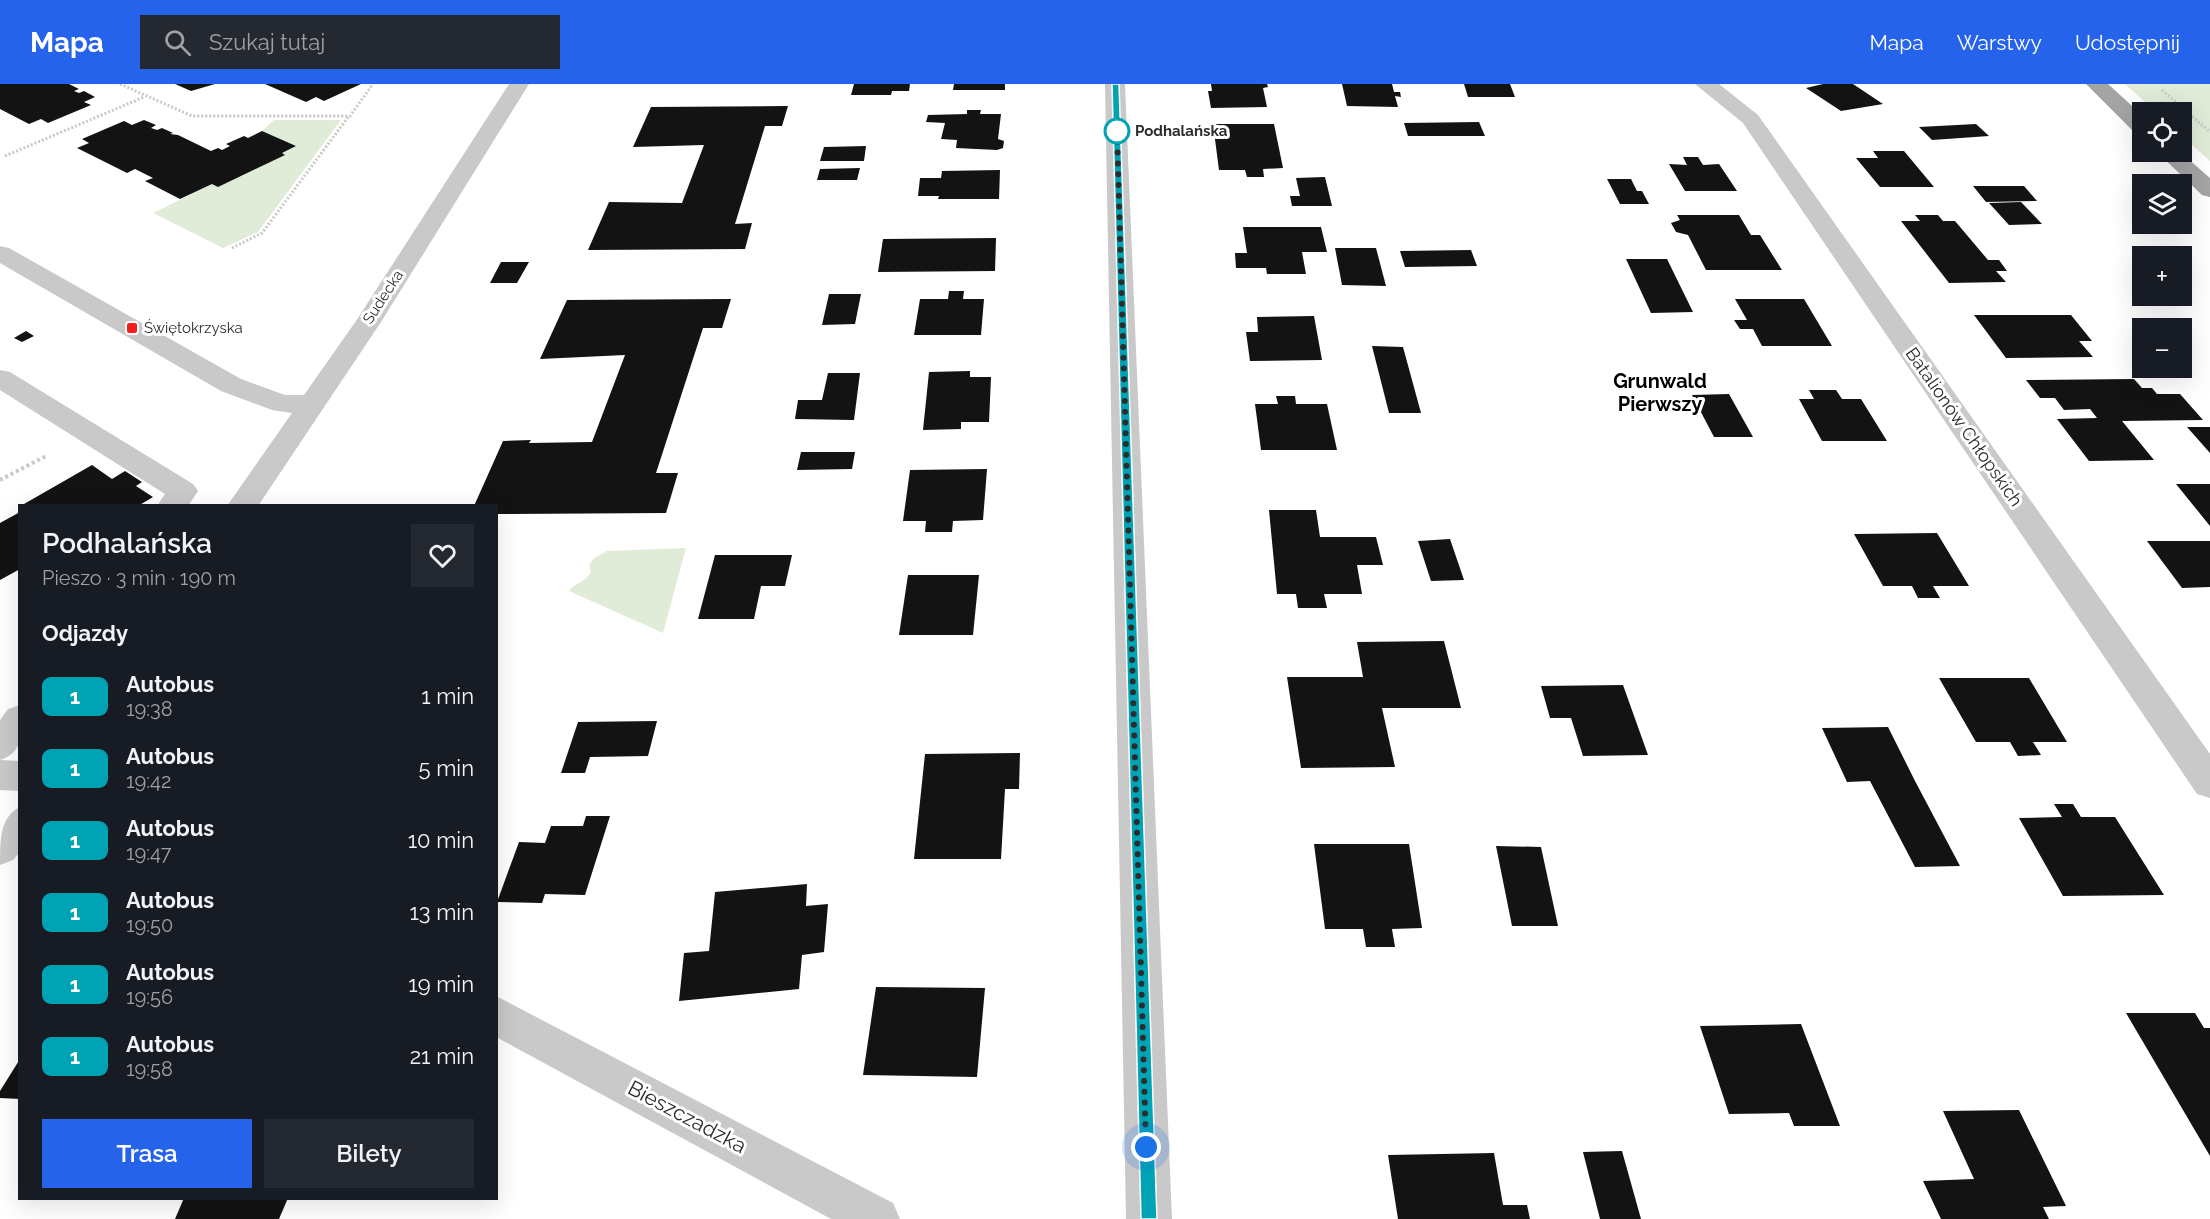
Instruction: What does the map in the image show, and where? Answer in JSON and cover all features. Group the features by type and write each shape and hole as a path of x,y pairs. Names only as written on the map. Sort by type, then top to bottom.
{"main road":[{"path":"2096,84 2132,118"},
{"path":"2179,162 2210,190"}],"street":[{"name":"Sudecka","path":"243,504 368,322 519,84"},
{"path":"1115,84 1149,1219"},
{"name":"Batalionów Chłopskich","path":"1705,84 1723,94 1751,119 2210,783"},
{"path":"0,253 231,385 282,404 312,404"},
{"path":"0,378 183,491 173,504"},
{"path":"0,746 18,722"},
{"path":"0,775 18,776"},
{"path":"0,849 18,825"},
{"name":"Bieszczadzka","path":"498,1016 877,1219"}],"path":[{"path":"120,84 192,116 350,116"},
{"path":"232,248 262,233 373,84"},
{"path":"2155,84 2210,132"},
{"path":"5,156 145,97"}],"green space":[{"path":"2125,84 2210,84 2210,161 2192,145 2192,102 2145,102"},
{"path":"274,120 341,120 258,232 223,248 153,213 212,184 285,155 282,153 296,146 262,131"},
{"path":"686,548 663,633 569,591 588,576 591,572 589,565 594,558 607,551"}],"building":[{"path":"0,84 69,84 79,89 74,91 79,93 84,91 95,97 84,102 91,105 48,123 41,119 29,124 0,109"},
{"path":"175,84 215,84 191,91"},
{"path":"265,84 361,84 324,101 316,97 306,102"},
{"path":"854,84 910,84 909,91 892,91 891,95 851,95"},
{"path":"954,84 1005,84 1005,90 953,90"},
{"path":"1211,84 1267,84 1268,87 1263,88 1267,107 1211,108 1208,91 1212,91"},
{"path":"1342,84 1392,84 1394,92 1400,92 1401,97 1395,96 1398,107 1347,106"},
{"path":"1464,84 1510,84 1515,97 1468,97"},
{"path":"1823,84 1853,84 1883,104 1841,111 1806,88"},
{"path":"788,106 782,126 765,126 735,224 752,223 745,249 588,250 609,202 682,203 704,145 633,147 651,107"},
{"path":"967,110 981,110 980,114 1001,114 998,139 1004,141 1003,148 997,150 956,148 957,140 941,139 945,123 926,122 928,115 967,114"},
{"path":"144,120 156,125 151,128 157,130 162,128 173,133 170,134 178,135 211,151 218,148 222,150 230,146 226,144 244,136 248,138 262,131 296,146 282,153 285,155 218,187 212,184 180,199 145,181 153,178 135,169 127,173 77,148 89,143 82,139 124,121 132,125"},
{"path":"1479,122 1485,136 1408,136 1404,123"},
{"path":"1213,124 1274,124 1283,168 1263,169 1264,177 1247,177 1245,170 1219,170"},
{"path":"1976,124 1989,136 1932,140 1919,127"},
{"path":"866,146 864,161 820,161 824,147"},
{"path":"1873,151 1904,151 1934,187 1880,187 1856,158 1878,158"},
{"path":"1683,157 1698,157 1703,165 1719,164 1737,191 1685,191 1669,164 1687,165"},
{"path":"860,168 857,180 817,180 820,169"},
{"path":"1000,170 999,199 938,199 939,196 918,196 920,178 941,178 942,171"},
{"path":"1325,177 1332,206 1292,206 1290,196 1300,196 1296,178"},
{"path":"1607,179 1631,179 1637,191 1642,191 1649,204 1620,204"},
{"path":"1973,186 2024,186 2037,201 1986,202"},
{"path":"2021,202 2042,224 2009,225 1989,203"},
{"path":"1677,215 1739,215 1751,235 1760,235 1782,270 1706,270 1688,235 1676,232 1671,223 1680,220"},
{"path":"1915,215 1938,215 1943,221 1955,221 1988,260 1999,260 2007,271 1996,271 2006,282 1949,283 1901,221 1920,221"},
{"path":"1243,227 1321,227 1327,252 1302,252 1306,274 1267,274 1266,268 1236,268 1235,253 1247,253"},
{"path":"996,238 995,271 878,272 883,239"},
{"path":"1335,248 1376,248 1386,286 1342,285"},
{"path":"1471,250 1477,266 1405,267 1400,251"},
{"path":"1626,259 1667,259 1693,312 1651,313"},
{"path":"501,262 529,262 517,283 490,283"},
{"path":"949,291 964,291 963,299 984,299 981,335 914,335 920,299 948,299"},
{"path":"829,294 861,294 855,324 822,325"},
{"path":"731,299 722,328 703,328 656,473 678,473 666,513 498,514 498,504 475,504 503,441 592,442 625,355 540,359 567,300"},
{"path":"1735,299 1804,299 1832,346 1762,346 1753,329 1740,329 1734,320 1747,320"},
{"path":"1974,315 2071,315 2092,341 2079,341 2093,357 2006,358"},
{"path":"1314,316 1322,360 1250,361 1246,332 1258,332 1257,317"},
{"path":"26,331 34,336 22,342 14,338"},
{"path":"1372,346 1403,347 1421,413 1389,413"},
{"path":"970,371 970,377 991,377 989,422 961,422 961,429 923,430 929,372"},
{"path":"828,373 860,373 854,420 795,419 798,400 822,400"},
{"path":"2134,379 2142,388 2152,388 2157,394 2180,394 2203,420 2122,421 2154,460 2089,461 2057,419 2097,418 2090,409 2064,410 2055,398 2040,398 2026,380"},
{"path":"1809,390 1836,390 1842,399 1861,399 1887,441 1822,441 1799,399 1814,399"},
{"path":"1729,394 1753,437 1714,437 1692,395"},
{"path":"1276,396 1295,396 1296,404 1327,404 1337,450 1261,450 1255,404 1278,404"},
{"path":"2187,427 2210,427 2210,453"},
{"path":"801,452 855,452 852,469 797,470"},
{"path":"92,465 112,479 125,471 142,482 136,486 153,497 141,504 24,504"},
{"path":"987,469 983,520 953,521 952,532 925,532 926,521 903,521 910,470"},
{"path":"2176,484 2210,484 2210,526"},
{"path":"1269,510 1316,510 1320,537 1376,537 1383,565 1357,565 1362,594 1324,594 1327,608 1298,608 1296,594 1277,594"},
{"path":"18,513 18,570 0,580 0,523"},
{"path":"1937,533 1969,586 1933,586 1940,598 1918,598 1912,586 1883,586 1854,534"},
{"path":"1450,539 1464,580 1431,581 1418,541"},
{"path":"2147,541 2210,541 2210,587 2182,588"},
{"path":"715,555 792,555 785,586 761,586 754,619 698,619"},
{"path":"908,575 979,575 973,635 899,635"},
{"path":"1444,641 1461,708 1382,708 1395,767 1301,768 1287,677 1363,677 1357,642"},
{"path":"1939,678 2029,678 2067,742 2033,742 2041,755 2018,756 2010,742 1976,742"},
{"path":"1623,685 1648,755 1583,756 1571,718 1550,718 1541,686"},
{"path":"657,721 648,756 590,757 585,773 561,773 578,722"},
{"path":"1888,727 1960,866 1915,867 1870,781 1847,782 1822,728"},
{"path":"1020,753 1019,789 1005,789 1001,859 914,859 925,754"},
{"path":"2054,804 2073,804 2081,817 2115,817 2164,895 2063,896 2019,818 2062,817"},
{"path":"586,816 610,816 585,895 545,894 542,903 498,902 519,842 545,843 551,826 583,826"},
{"path":"1314,844 1409,844 1422,928 1392,929 1395,947 1366,947 1363,929 1325,929"},
{"path":"1496,846 1541,847 1558,926 1512,926"},
{"path":"807,884 806,906 828,904 824,952 802,955 799,989 679,1001 684,953 709,951 715,892"},
{"path":"876,987 985,988 977,1077 863,1075"},
{"path":"2126,1013 2195,1013 2204,1028 2210,1028 2210,1156"},
{"path":"1801,1024 1840,1126 1794,1126 1789,1113 1729,1114 1700,1026"},
{"path":"18,1062 18,1099 0,1098 0,1091"},
{"path":"2019,1110 2066,1206 2043,1207 2049,1219 1941,1219 1923,1181 1974,1179 1943,1111"},
{"path":"1622,1151 1641,1219 1600,1219 1583,1152"},
{"path":"1494,1153 1503,1205 1527,1205 1530,1219 1398,1219 1388,1155"},
{"path":"183,1200 287,1200 279,1219 175,1219"}],"bus line":[{"name":"1","path":"1115,84 1149,1219"}],"place":[{"name":"Podhalańska","path":"1117,131"},
{"name":"Świętokrzyska","path":"132,328"}],"district":[{"name":"Grunwald Pierwszy","path":"1660,392"}],"route":[{"path":"1117,131 1146,1147"}]}
